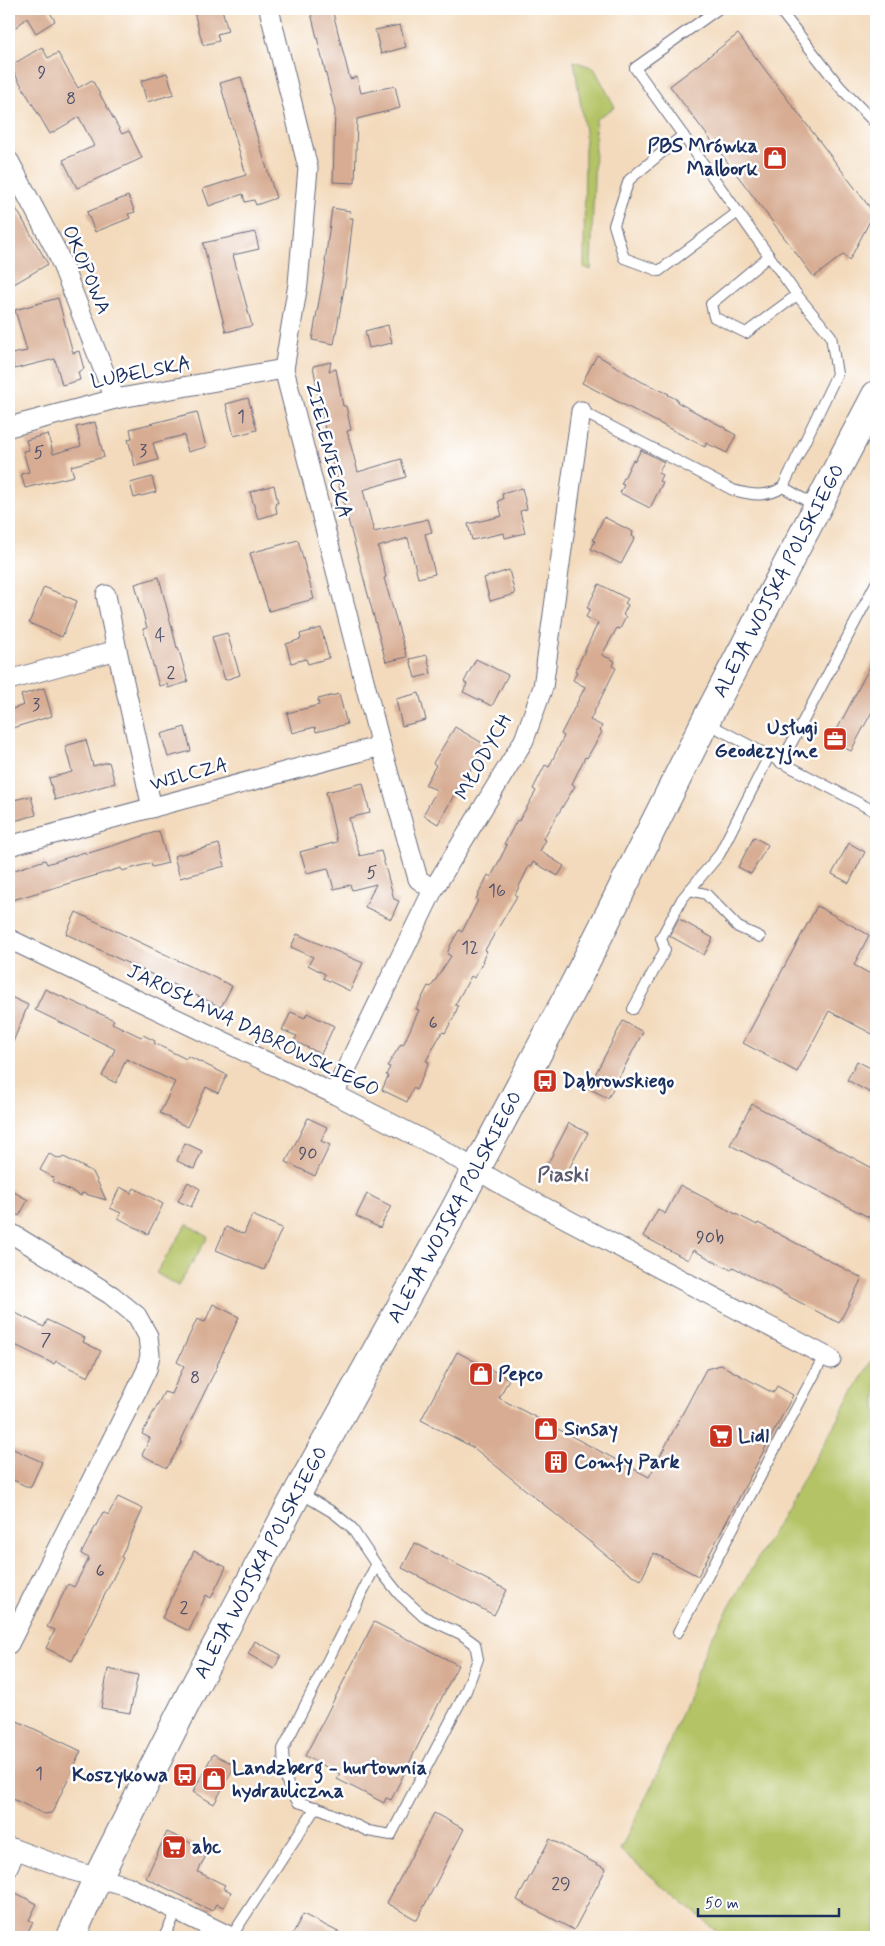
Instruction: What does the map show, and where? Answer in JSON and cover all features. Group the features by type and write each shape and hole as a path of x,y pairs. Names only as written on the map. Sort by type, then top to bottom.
{"main road":[{"name":"ALEJA WOJSKA POLSKIEGO","path":"71,1937 98,1877 190,1695 576,979 705,722 876,395"}],"street":[{"name":"ZIELENIECKA","path":"269,9 308,168 298,284 284,369 381,746 418,879 433,890"},
{"name":"OKOPOWA","path":"9,161 57,252 115,400"},
{"name":"LUBELSKA","path":"9,427 115,400 284,369"},
{"name":"MŁODYCH","path":"334,1094 433,890 524,740 543,687 581,411"},
{"path":"106,595 152,808"},
{"path":"9,680 117,650"},
{"name":"WILCZA","path":"9,846 381,746"},
{"name":"JAROSŁAWA DĄBROWSKIEGO","path":"9,939 334,1094 443,1150 506,1187 828,1357"},
{"path":"9,1232 111,1296 137,1316 148,1336 150,1355 147,1369 136,1394 9,1644"},
{"path":"14,1849 74,1871 127,1886 231,1937"}],"lane":[{"path":"581,411 733,490 750,495 773,494 783,487 837,374 830,336 797,295 635,68 718,9"},
{"path":"779,9 840,87 876,124"},
{"path":"683,135 629,180 614,225 624,258 659,271 738,212"},
{"path":"769,256 711,304 714,317 746,333 797,295"},
{"path":"783,487 817,507"},
{"path":"781,763 876,583"},
{"path":"705,722 876,812"},
{"path":"632,1009 664,950 661,938 682,899 719,854 769,756"},
{"path":"689,890 706,894 738,927 760,937"},
{"path":"678,1632 828,1357"},
{"path":"298,1492 334,1513 351,1528 376,1565 399,1594 424,1616 461,1634 475,1644 478,1658 466,1691 390,1836 368,1831 316,1807 298,1802 289,1788 284,1771 283,1749 376,1565"},
{"path":"231,1937 316,1807"},
{"path":"9,1875 14,1849"},
{"path":"164,1937 176,1911"}],"green space":[{"path":"574,61 594,68 615,107 596,119 591,270 584,267 585,132"},
{"path":"187,1224 208,1237 178,1286 156,1273"},
{"path":"871,1361 876,1364 876,1937 724,1937 620,1850 657,1775 707,1646"}],"building":[{"path":"9,9 48,9 55,21 36,33 27,18 9,33"},
{"path":"193,9 222,9 228,31 217,34 219,41 203,45"},
{"path":"310,9 332,9 350,79 357,77 361,93 395,86 400,108 357,119 355,183 333,182 335,111"},
{"path":"400,25 406,47 381,54 375,30"},
{"path":"738,34 874,213 849,261 844,254 814,277 670,86"},
{"path":"42,47 48,58 58,53 78,88 92,80 122,134 129,131 142,158 77,188 63,160 94,146 79,117 50,134 10,66"},
{"path":"167,73 174,94 147,102 141,81"},
{"path":"241,77 276,198 256,205 254,200 245,202 243,194 209,206 203,189 246,175 220,83"},
{"path":"9,196 48,264 9,287"},
{"path":"128,196 135,212 128,214 130,218 95,232 87,212"},
{"path":"332,208 350,211 349,218 353,218 346,278 334,344 312,340 326,262"},
{"path":"255,232 259,249 233,255 252,326 226,332 203,243"},
{"path":"58,298 73,353 79,351 84,369 78,372 80,380 62,385 55,359 14,369 11,354 27,351 15,310"},
{"path":"388,325 392,343 369,348 365,331"},
{"path":"597,355 642,382 669,394 678,400 677,402 736,435 727,453 706,443 705,447 582,383"},
{"path":"331,362 329,371 336,369 343,406 346,406 351,430 347,431 358,472 401,459 406,477 363,490 374,532 428,519 432,532 425,534 435,574 418,578 408,538 378,547 386,577 384,578 407,657 386,662 327,441 313,366"},
{"path":"248,398 257,430 234,436 226,404"},
{"path":"197,412 206,447 188,452 184,435 153,443 158,460 135,466 128,439 132,438 130,429"},
{"path":"95,422 104,457 71,466 74,476 25,488 21,474 29,472 23,451 29,450 26,440 48,434 53,454 81,446 76,427"},
{"path":"641,450 664,462 658,473 662,475 659,481 663,482 650,508 620,493 624,485 621,484 633,460 635,461"},
{"path":"152,477 156,492 134,498 130,483"},
{"path":"274,485 278,503 275,503 277,513 258,519 250,492"},
{"path":"522,488 527,509 520,511 525,533 505,538 504,533 472,540 468,524 502,516 498,501 503,499 502,494"},
{"path":"604,517 633,532 632,536 635,538 621,564 591,549 595,541 593,540"},
{"path":"298,540 314,599 269,611 250,553"},
{"path":"509,570 515,594 490,601 484,578"},
{"path":"159,577 177,648 188,682 168,688 167,684 159,686 143,629 147,628 135,584"},
{"path":"599,584 628,599 625,603 628,605 623,615 626,617 620,629 617,628 602,655 615,661 613,666 616,668 590,720 602,726 600,730 602,732 587,758 585,757 572,784 575,786 543,839 546,840 540,851 564,866 558,876 533,862 531,867 529,866 515,895 517,896 485,950 487,951 483,962 474,978 471,976 455,1005 458,1006 454,1017 445,1033 442,1032 426,1061 429,1062 416,1090 413,1088 407,1102 382,1090 390,1067 387,1066 401,1044 403,1045 419,1010 416,1009 428,986 431,987 451,956 447,954 450,946 459,930 462,932 488,875 491,877 507,845 504,844 536,791 533,789 545,765 549,767 564,736 561,734 585,687 573,680 577,672 575,671 598,623 586,617 590,609 587,608"},
{"path":"44,587 77,601 62,637 29,623"},
{"path":"321,628 329,658 308,664 306,659 291,663 286,644 301,639 300,634"},
{"path":"227,633 240,675 225,680 212,637"},
{"path":"427,655 431,674 415,678 410,659"},
{"path":"876,655 876,704 851,751 831,741"},
{"path":"476,659 508,675 492,706 463,692 467,684 464,682"},
{"path":"44,688 52,716 9,729 9,710 24,705 21,695"},
{"path":"419,693 426,720 402,726 396,699"},
{"path":"339,694 347,724 316,732 315,727 292,733 287,713 319,705 318,699"},
{"path":"185,727 191,751 168,757 161,734"},
{"path":"455,727 484,744 460,789 458,788 438,824 423,815 437,790 425,785 436,765 433,763"},
{"path":"86,740 93,766 109,762 115,783 55,800 49,778 72,772 65,746"},
{"path":"363,783 370,813 349,818 360,856 381,851 394,899 399,901 391,919 365,907 376,884 352,890 350,885 334,889 328,868 307,873 300,852 337,842 326,792"},
{"path":"31,796 36,815 14,821 9,801"},
{"path":"159,831 168,863 152,867 151,863 122,871 121,868 9,901 9,872 45,860 47,864 85,852 86,854"},
{"path":"754,837 768,845 751,874 738,867"},
{"path":"849,843 865,852 849,883 832,874"},
{"path":"219,844 225,866 180,878 174,856"},
{"path":"817,906 869,935 854,965 876,977 876,1036 829,1011 797,1072 743,1043"},
{"path":"76,912 232,986 221,1007 66,934"},
{"path":"679,919 713,938 704,955 670,936"},
{"path":"297,934 363,963 350,991 323,978 325,974 308,965 313,957 291,947"},
{"path":"45,989 114,1020 112,1023 141,1037 143,1035 155,1041 154,1043 186,1059 188,1056 227,1075 218,1093 206,1087 187,1127 160,1113 175,1082 126,1059 116,1083 102,1076 115,1049 35,1010"},
{"path":"9,996 28,1005 9,1052"},
{"path":"291,1012 305,1018 307,1013 334,1026 321,1054 294,1041 297,1036 282,1030"},
{"path":"623,1021 643,1032 608,1098 588,1088"},
{"path":"857,1061 876,1071 876,1096 847,1080"},
{"path":"752,1104 876,1170 876,1221 730,1145"},
{"path":"308,1118 327,1127 321,1141 330,1145 315,1176 286,1162"},
{"path":"569,1123 588,1133 565,1176 546,1167"},
{"path":"185,1143 202,1151 194,1169 177,1161"},
{"path":"49,1154 60,1159 64,1157 93,1172 106,1200 82,1193 81,1196 52,1181 54,1178 40,1170"},
{"path":"188,1182 200,1189 191,1207 178,1201"},
{"path":"680,1185 757,1225 758,1223 862,1278 839,1323 733,1267 731,1270 693,1250 688,1260 643,1236 658,1209 665,1214"},
{"path":"120,1187 131,1193 134,1188 163,1204 148,1234 118,1218 121,1213 110,1208"},
{"path":"9,1189 28,1200 19,1216 9,1210"},
{"path":"367,1194 391,1206 380,1228 356,1216"},
{"path":"252,1215 282,1228 264,1270 216,1250 226,1227 244,1234"},
{"path":"213,1304 239,1317 182,1442 167,1468 142,1455 150,1438 142,1434 164,1392 171,1394 184,1366 177,1362 197,1319 205,1322"},
{"path":"9,1310 44,1327 47,1320 85,1338 83,1342 101,1351 88,1377 56,1361 54,1364 9,1342"},
{"path":"457,1352 509,1379 499,1398 649,1477 706,1369 721,1365 773,1393 777,1386 793,1395 698,1576 654,1553 641,1580 627,1572 474,1448 421,1420"},
{"path":"9,1447 42,1462 30,1488 9,1478"},
{"path":"118,1497 143,1509 121,1557 123,1558 72,1661 46,1648 55,1630 47,1627 68,1584 74,1587 89,1558 81,1554 103,1512 108,1515"},
{"path":"415,1543 507,1590 494,1615 402,1568"},
{"path":"194,1551 226,1567 211,1598 206,1595 189,1631 162,1618"},
{"path":"374,1622 458,1665 391,1800 386,1798 384,1803 337,1779 340,1774 305,1756"},
{"path":"255,1641 281,1655 274,1669 248,1654"},
{"path":"108,1669 138,1675 130,1713 101,1708"},
{"path":"9,1717 81,1751 51,1813 44,1814 9,1797"},
{"name":"Landzberg - hurtownia hydrauliczna","path":"213,1754 235,1765 214,1804 193,1792"},
{"path":"434,1813 464,1829 417,1920 387,1903"},
{"path":"167,1832 208,1851 198,1872 225,1885 223,1888 231,1892 224,1907 216,1904 212,1911 146,1878"},
{"path":"550,1839 606,1869 574,1930 517,1900"},
{"path":"14,1892 37,1904 29,1920 33,1922 25,1937 9,1937 9,1901"},
{"path":"303,1914 348,1937 291,1937"}],"place":[{"name":"PBS Mrówka Malbork","path":"775,158"},
{"name":"Usługi Geodezyjne","path":"835,739"},
{"name":"Dąbrowskiego","path":"545,1081"},
{"name":"Pepco","path":"481,1374"},
{"name":"Sinsay","path":"546,1429"},
{"name":"Lidl","path":"721,1436"},
{"name":"Comfy Park","path":"556,1462"},
{"name":"Koszykowa","path":"185,1775"},
{"name":"Landzberg - hurtownia hydrauliczna","path":"214,1779"},
{"name":"abc","path":"174,1847"}],"district":[{"name":"Piaski","path":"563,1175"}]}
